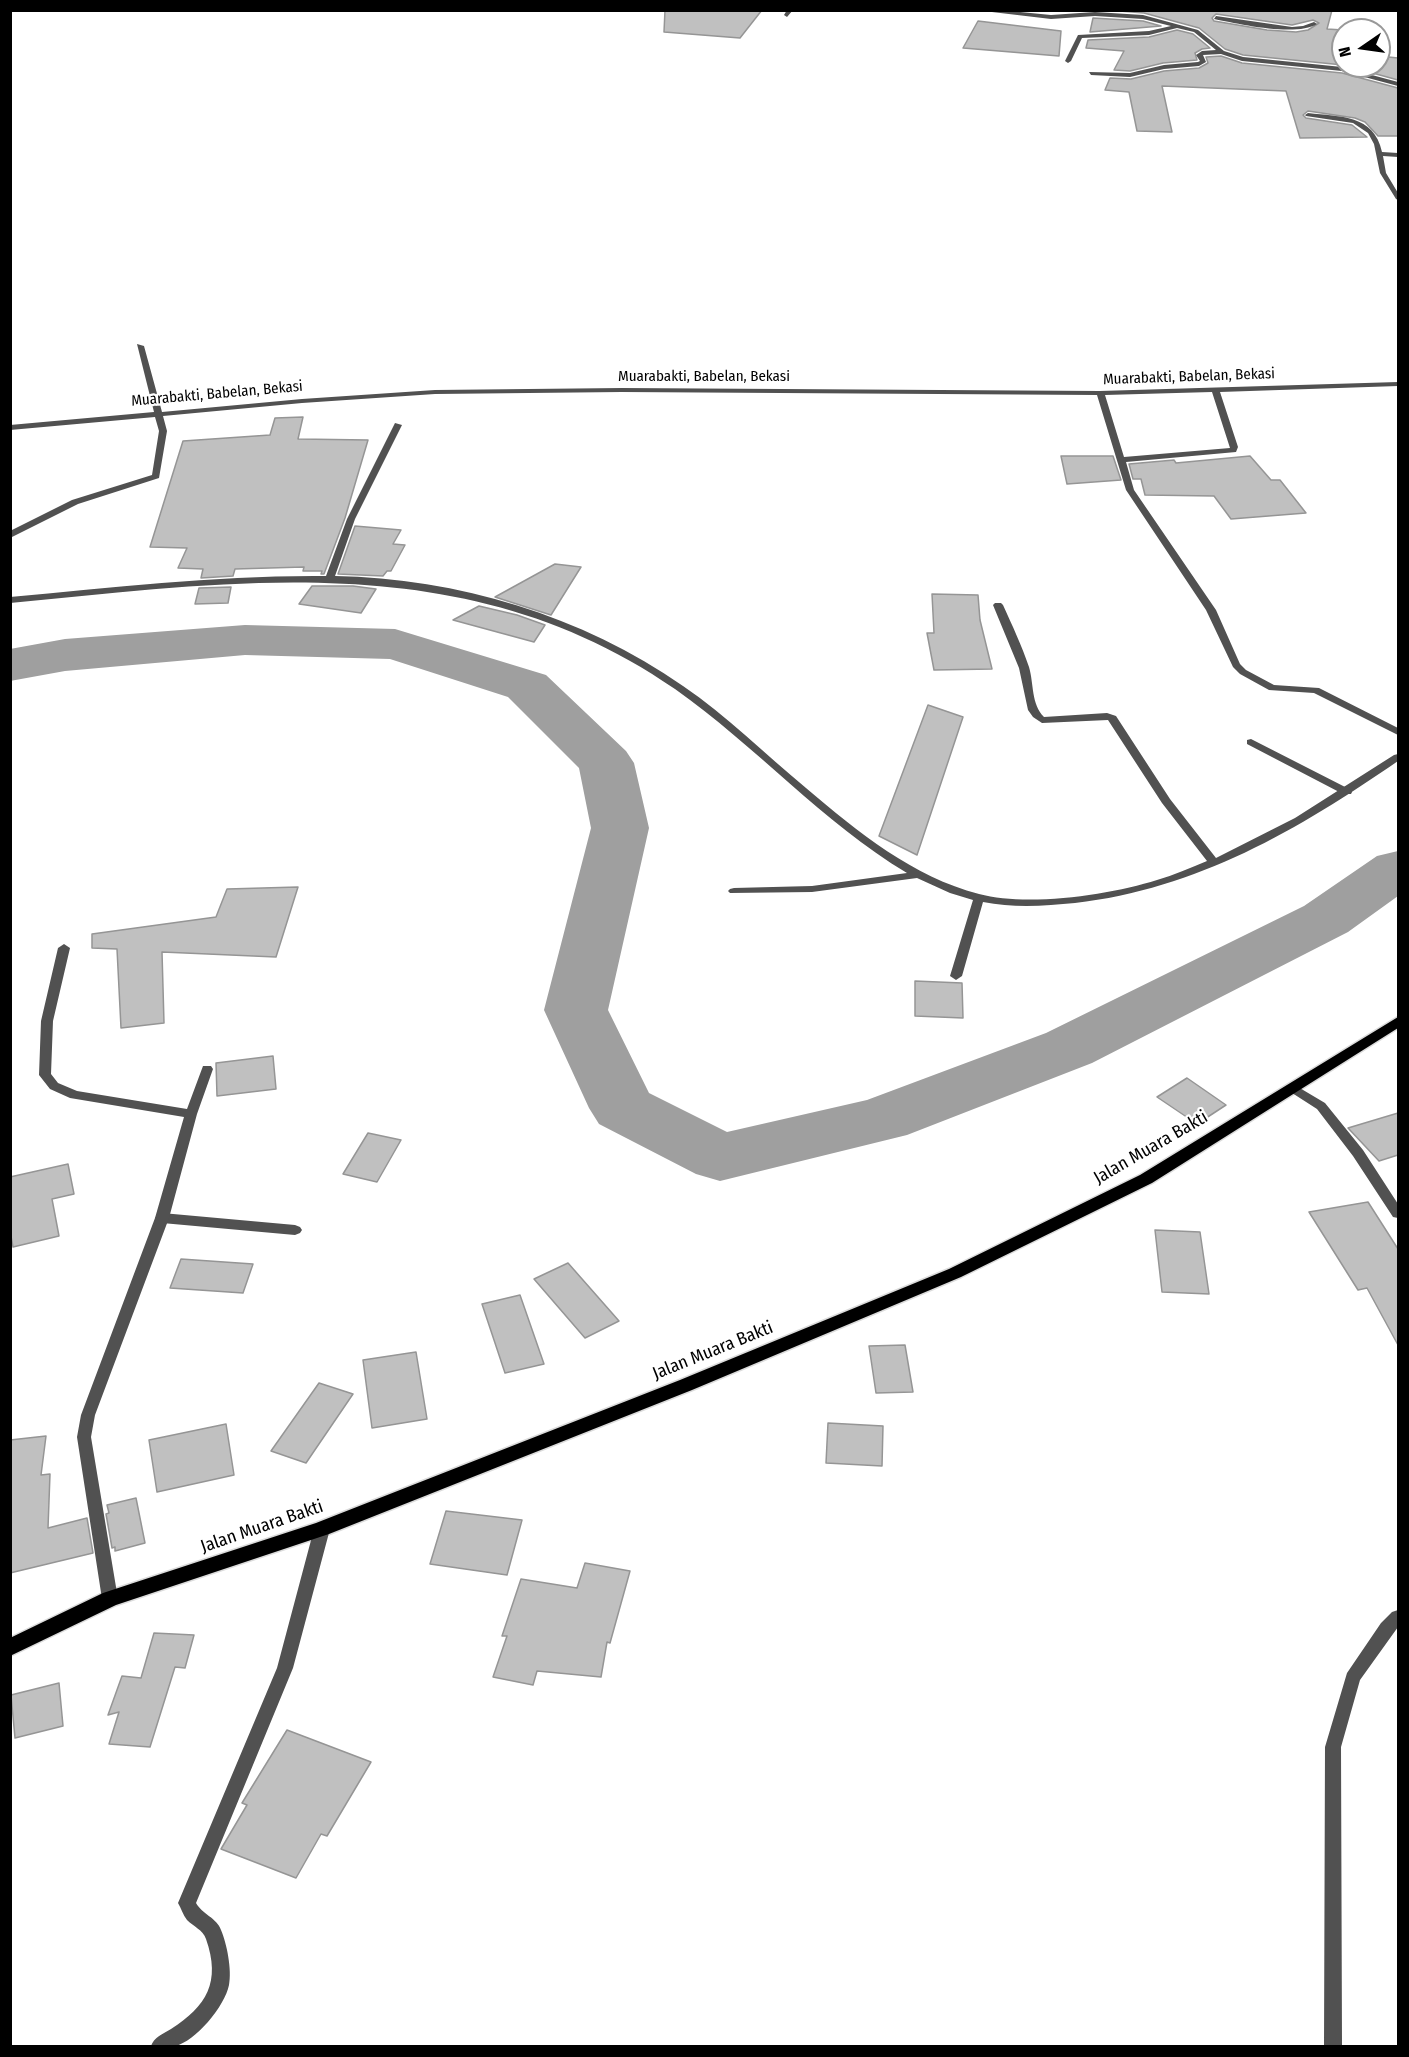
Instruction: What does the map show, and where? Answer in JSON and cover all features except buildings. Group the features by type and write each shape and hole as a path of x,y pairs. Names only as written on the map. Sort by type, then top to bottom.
{"main road":[{"name":"Jalan Muara Bakti","path":"10,1648 110,1599 322,1529 686,1385 955,1272 1146,1179 1398,1022"}],"street":[{"path":"977,10 1074,17 1094,12 1143,17 1196,31 1222,52"},
{"path":"1196,31 1216,18 1219,10"},
{"path":"1216,18 1292,29 1314,24"},
{"path":"1068,61 1080,36 1149,33 1179,26"},
{"path":"1091,73 1117,75 1145,73 1164,67 1199,64 1203,62 1199,55 1202,53 1222,52 1242,58 1342,69 1398,84"},
{"path":"1308,115 1348,120 1361,124 1371,132 1383,173 1398,198"},
{"path":"1379,154 1398,155"},
{"path":"10,535 75,502 156,476 163,431 140,346"},
{"name":"Muarabakti, Babelan, Bekasi","path":"10,428 157,413 435,392 634,390 1100,393 1398,384"},
{"path":"1123,460 1233,450 1234,447 1215,390"},
{"path":"1100,393 1123,460 1130,490 1211,610 1236,666 1272,688 1316,690 1398,732"},
{"path":"330,578 351,519 398,425"},
{"path":"10,600 183,583 292,577 330,578 400,584 492,602 538,615 617,651 680,688 821,806 916,875 978,898 1035,902 1082,899 1151,886 1214,862 1295,824 1398,758"},
{"path":"998,605 1024,669 1036,716 1042,720 1107,716 1112,718 1166,801 1214,862"},
{"path":"1251,742 1347,792"},
{"path":"734,891 812,888 916,875"},
{"path":"956,976 978,898"},
{"path":"64,948 47,1021 45,1075 54,1086 74,1095 191,1114"},
{"path":"110,1599 84,1437 88,1415 162,1218 191,1114 207,1069"},
{"path":"1293,1088 1321,1106 1358,1153 1398,1214"},
{"path":"162,1218 296,1230"},
{"path":"160,2046 193,2025 212,2004 220,1985 219,1955 213,1931 192,1913 187,1903 285,1668 322,1529"},
{"path":"1333,2046 1333,1747 1353,1678 1387,1628 1398,1617"}],"waterway":[{"path":"10,665 65,655 245,640 395,644 527,686 606,763 620,828 576,1010 623,1108 720,1157 883,1119 1069,1048 1326,919 1398,869"}]}
